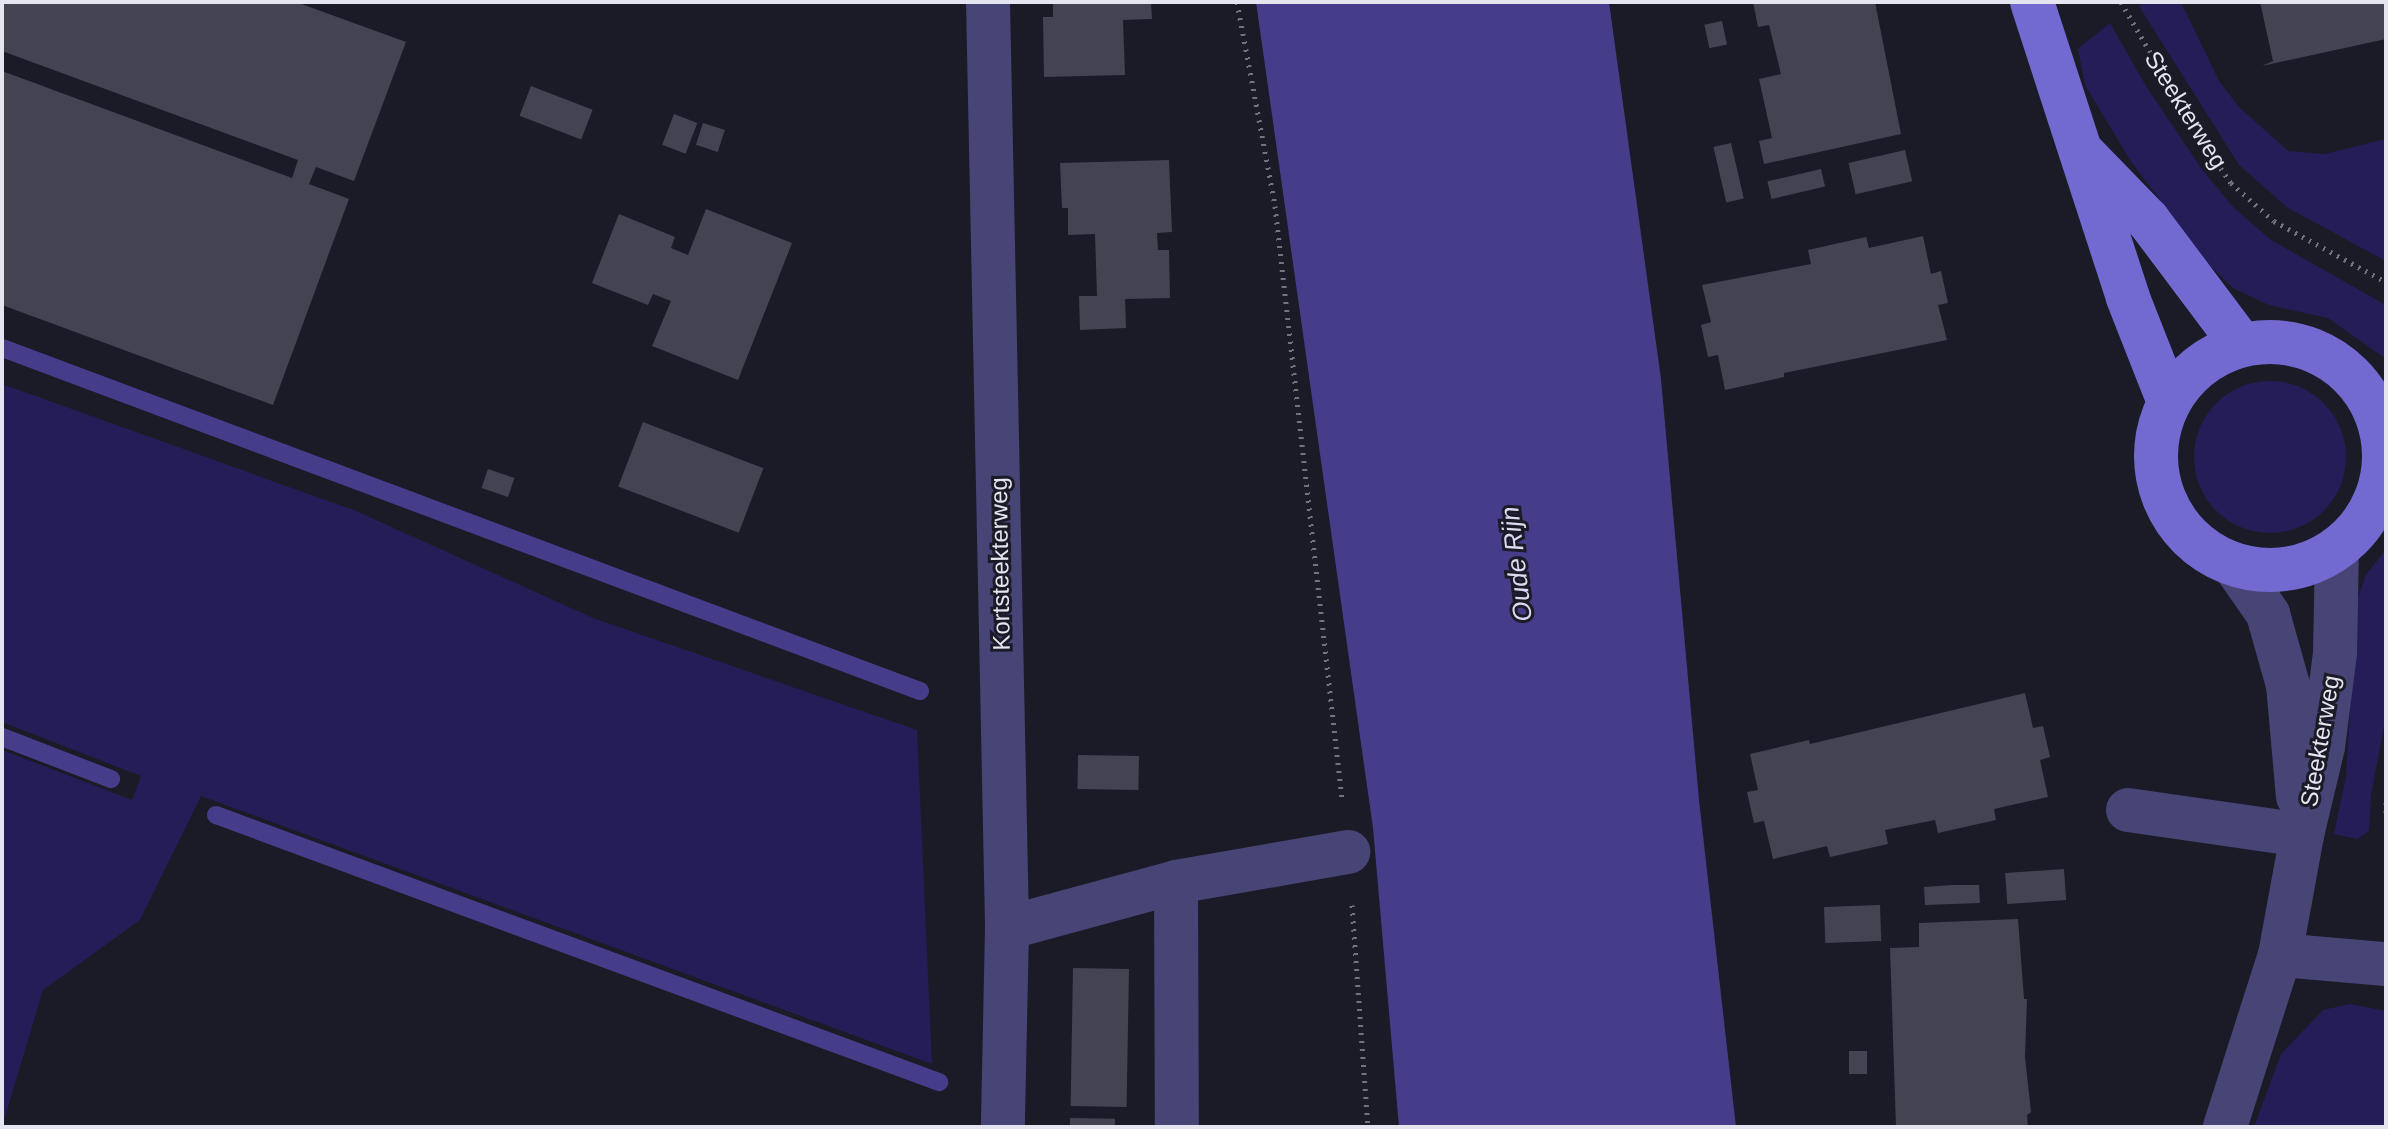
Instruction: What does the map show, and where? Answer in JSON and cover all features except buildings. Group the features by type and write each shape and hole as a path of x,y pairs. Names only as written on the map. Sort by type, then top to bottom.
{"main road":[{"path":"2036,3 2077,146 2128,298 2169,402"},
{"path":"2077,146 2148,220 2241,344"},
{"path":"2271,340 2301,345 2329,356 2378,398 2386,466 2377,498 2360,527 2337,550 2304,566 2269,571 2234,565 2204,550 2188,535 2163,498 2156,466 2157,432 2169,402 2200,365 2241,344 2271,340"}],"street":[{"name":"Kortsteekterweg","path":"988,2 1007,928 1003,1127"},
{"name":"Steekterweg","path":"2225,1127 2280,955 2302,835 2323,747 2335,653 2337,550"},
{"name":"Steekterweg","path":"2234,565 2268,614 2288,685 2302,835"},
{"name":"Steekterweg","path":"2128,810 2302,835"},
{"path":"1007,928 1176,882 1348,852"},
{"path":"1176,882 1177,1127"},
{"path":"2280,955 2386,964"}],"path":[{"path":"1237,2 1275,206 1348,852 1368,1127"},
{"name":"Steekterweg","path":"2121,2 2198,135 2231,183 2274,221 2386,282"},
{"path":"2386,803 2386,815"}],"shaded area":[{"path":"2148,2 2181,2 2219,81 2239,107 2288,151 2325,154 2386,139 2386,261 2288,208 2239,165 2139,6"},
{"path":"2110,23 2146,86 2201,168 2233,207 2271,240 2386,305 2386,359 2328,318 2269,305 2233,288 2205,261 2130,160 2085,85 2078,49"},
{"path":"2270,381 2299,387 2324,403 2340,428 2346,457 2340,486 2324,511 2299,527 2270,533 2241,527 2216,511 2200,486 2194,457 2200,428 2216,403 2241,387"},
{"path":"2,384 356,511 593,618 917,730 932,1064 201,796 140,920 43,990 2,1127 2,750 132,800 141,776 2,722"},
{"path":"2386,549 2386,716 2371,795 2369,831 2357,839 2334,834 2346,776 2357,600 2366,575"},
{"path":"2350,1004 2386,1011 2386,1127 2254,1127 2281,1054 2323,1010"}],"water":[{"name":"Oude Rijn","path":"1256,2 1609,2 1661,379 1699,800 1736,1127 1399,1127 1373,828"}],"waterway":[{"path":"2,348 920,691"},
{"path":"2,737 111,779"},
{"path":"216,815 939,1082"}]}
